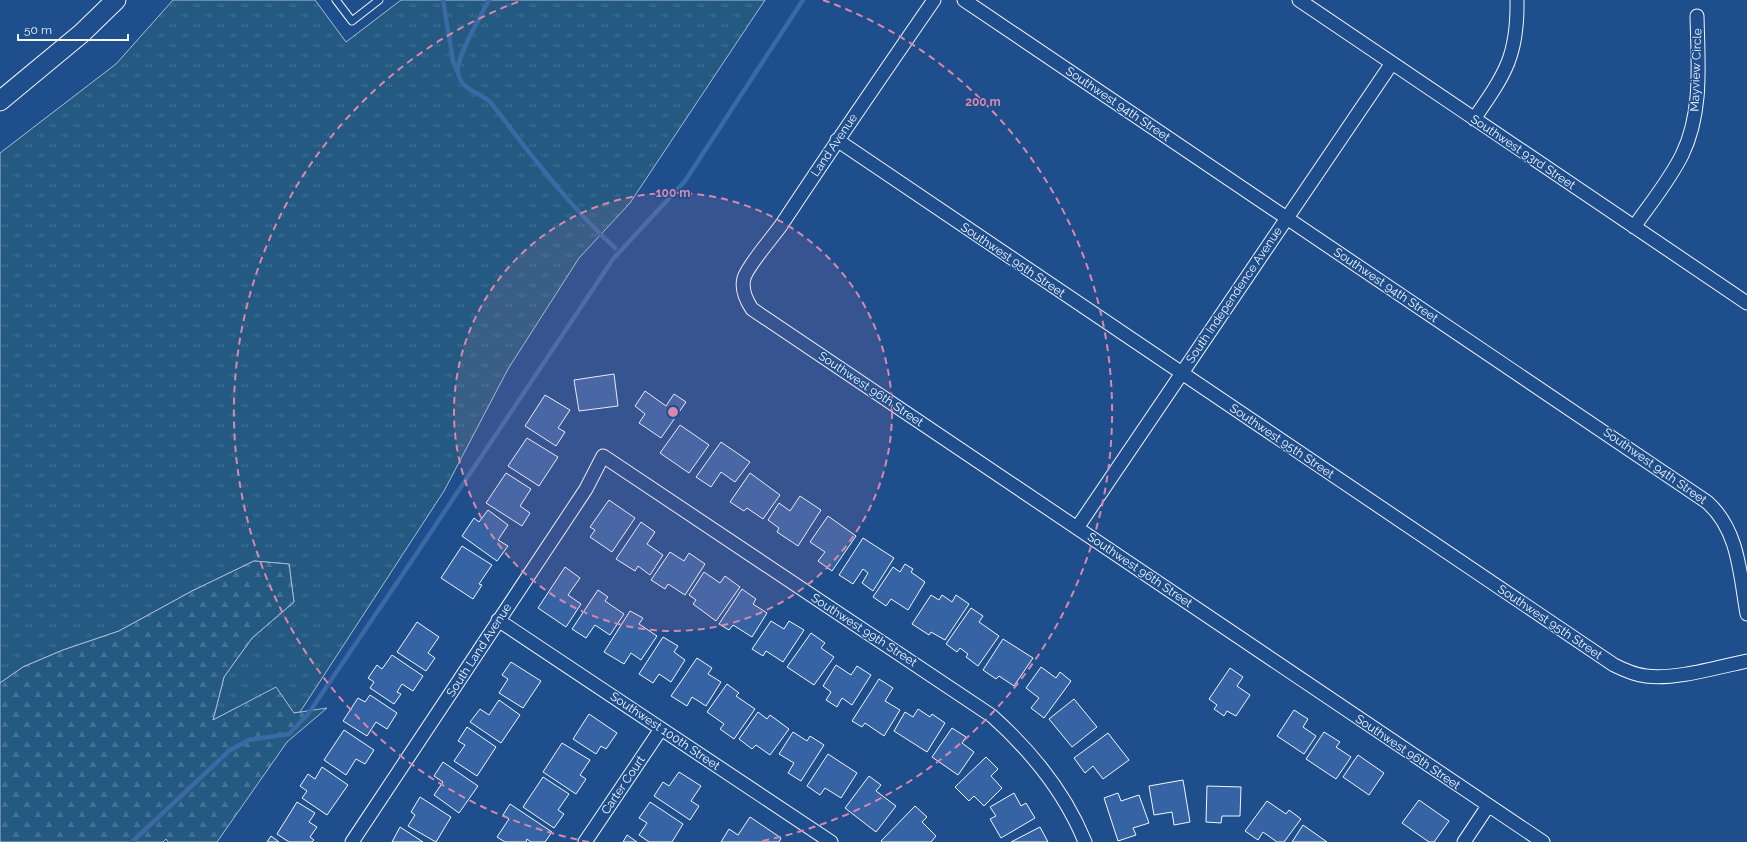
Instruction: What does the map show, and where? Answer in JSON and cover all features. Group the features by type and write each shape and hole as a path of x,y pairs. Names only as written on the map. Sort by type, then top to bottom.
{"main road":[{"path":"0,102 82,32 116,0"}],"street":[{"name":"Land Avenue","path":"744,293 743,283 746,272 773,237 837,140 934,0"},
{"name":"Southwest 94th Street","path":"964,0 1707,502 1723,519 1732,536 1747,614"},
{"name":"Southwest 93rd Street","path":"1299,0 1747,303"},
{"path":"1474,119 1508,66 1515,38 1517,0"},
{"name":"Mayview Circle","path":"1634,227 1672,172 1683,152 1690,133 1694,118 1697,91 1697,16"},
{"name":"South Independence Avenue","path":"1077,528 1392,63"},
{"name":"Southwest 95th Street","path":"837,140 1614,665 1638,675 1656,677 1747,662"},
{"name":"Southwest 96th Street","path":"744,293 752,309 759,315 1543,842"},
{"name":"South Land Avenue","path":"352,842 586,489 604,456"},
{"name":"Southwest 99th Street","path":"604,456 992,716 1016,739 1046,772 1074,817 1085,842"},
{"name":"Southwest 100th Street","path":"498,620 824,840"},
{"name":"Carter Court","path":"585,842 661,729"},
{"path":"1464,842 1488,806"}],"lane":[{"path":"336,0 352,21 378,0"}],"green space":[{"path":"173,0 315,0 346,42 401,0 765,0 630,203 579,258 508,369 444,491 300,712 294,713 238,707 213,720 224,677 252,638 294,602 289,564 254,561 192,591 119,631 63,650 23,667 0,683 0,153 116,64"},
{"path":"254,561 289,564 294,602 252,638 224,677 213,720 276,687 294,713 327,708 287,742 217,842 168,842 166,839 163,842 0,842 0,683 23,667 63,650 119,631 192,591"}],"building":[{"path":"614,374 618,406 579,411 574,380"},
{"path":"645,391 666,406 674,394 686,402 661,438 639,423 645,414 635,406"},
{"path":"545,395 570,410 558,428 565,432 556,446 525,426"},
{"path":"680,425 709,445 689,473 660,453"},
{"path":"527,438 558,457 539,486 508,466"},
{"path":"721,442 750,462 735,482 721,472 711,487 696,477"},
{"path":"506,473 531,489 520,506 530,513 522,526 486,503"},
{"path":"750,473 780,495 763,519 747,508 744,511 730,502"},
{"path":"800,496 821,510 798,546 777,532 779,528 768,520 779,503 790,511"},
{"path":"609,500 635,518 612,552 590,537 595,530 590,527"},
{"path":"488,510 508,525 498,540 508,546 497,561 462,536 474,518 479,522"},
{"path":"828,516 856,536 832,571 818,561 825,552 810,542"},
{"path":"641,522 655,532 647,544 663,555 650,575 638,566 635,571 616,559"},
{"path":"863,538 894,558 873,591 862,583 868,573 863,569 853,584 839,575"},
{"path":"462,546 492,565 479,584 482,585 473,599 441,578"},
{"path":"670,552 684,561 689,553 705,564 685,595 668,584 665,589 651,580"},
{"path":"905,564 913,569 911,572 925,582 908,610 891,599 886,606 873,597 893,567 900,572"},
{"path":"565,567 580,578 568,595 581,604 566,627 538,608"},
{"path":"704,572 720,583 725,576 740,587 716,621 693,604 696,600 689,595"},
{"path":"742,589 756,599 753,604 767,613 752,637 733,625 729,630 719,624"},
{"path":"598,590 608,597 605,601 624,614 610,635 595,625 586,638 572,629"},
{"path":"931,595 939,600 942,595 952,602 956,595 969,604 945,640 931,632 929,635 912,624"},
{"path":"971,608 983,616 979,622 999,636 978,666 966,657 968,654 960,648 957,652 946,644"},
{"path":"630,611 643,618 639,624 657,636 641,660 631,653 624,664 604,652"},
{"path":"771,621 784,629 789,621 804,630 783,662 766,651 763,656 752,649"},
{"path":"417,622 439,637 428,653 435,658 426,671 397,652"},
{"path":"811,633 825,643 821,648 834,657 814,685 787,667"},
{"path":"663,637 678,646 674,652 685,660 671,682 659,674 653,683 639,674"},
{"path":"1003,639 1033,658 1014,686 999,676 996,679 983,670"},
{"path":"392,655 423,676 413,691 402,684 397,692 401,694 394,704 370,688 374,682 368,678 377,665 382,669"},
{"path":"697,658 712,668 708,674 721,682 706,706 692,697 687,706 671,696"},
{"path":"511,662 541,681 523,708 499,693 508,679 502,675"},
{"path":"836,665 851,675 857,666 871,675 852,705 842,698 837,707 826,700 831,692 823,686"},
{"path":"1041,667 1056,678 1060,672 1071,681 1044,718 1031,708 1039,698 1026,688"},
{"path":"1230,668 1243,677 1237,686 1250,695 1236,716 1227,711 1224,716 1214,709 1217,705 1209,699"},
{"path":"879,679 893,688 885,701 900,710 884,736 865,723 862,727 852,721"},
{"path":"727,684 739,693 736,696 755,709 734,739 720,729 724,724 707,712"},
{"path":"370,695 397,713 387,729 376,722 367,736 343,721 358,698 365,702"},
{"path":"1074,699 1097,727 1072,747 1049,719"},
{"path":"499,700 520,715 501,743 470,722 480,709 489,715"},
{"path":"918,709 930,717 932,714 945,723 927,752 894,731 905,712 913,717"},
{"path":"1294,710 1308,719 1303,727 1316,736 1304,754 1277,736"},
{"path":"758,712 767,719 770,715 789,729 770,755 756,745 752,749 739,739"},
{"path":"589,714 617,733 606,749 601,746 596,754 573,739"},
{"path":"467,727 496,747 477,776 454,761 465,745 458,741"},
{"path":"952,728 966,737 962,743 974,752 958,775 932,757"},
{"path":"344,730 374,750 365,764 356,759 346,775 324,760"},
{"path":"793,732 807,741 810,736 824,745 801,781 788,773 794,763 779,754"},
{"path":"1324,732 1340,742 1336,747 1351,757 1336,779 1306,759"},
{"path":"1108,733 1129,760 1103,779 1093,766 1085,773 1074,758"},
{"path":"562,743 590,760 580,775 586,779 576,794 543,772"},
{"path":"828,754 857,773 841,798 825,788 820,795 807,786"},
{"path":"1358,755 1384,773 1369,795 1343,777"},
{"path":"986,757 998,769 991,776 1002,788 984,806 974,796 969,801 955,787"},
{"path":"443,762 478,786 459,813 434,795 443,782 434,776"},
{"path":"322,767 348,785 327,815 302,798 307,791 300,786 308,774 315,779"},
{"path":"679,772 701,786 691,801 699,806 690,820 654,796 663,782 669,786"},
{"path":"869,776 881,785 876,791 896,806 876,832 845,808"},
{"path":"543,777 569,794 558,810 564,814 554,828 523,807"},
{"path":"1183,780 1190,822 1174,825 1172,812 1154,815 1149,786"},
{"path":"1207,786 1241,787 1240,816 1222,816 1221,823 1206,822"},
{"path":"1014,793 1021,806 1026,803 1035,818 1001,838 990,819 996,816 990,807"},
{"path":"1118,793 1121,801 1139,795 1149,823 1133,828 1136,835 1118,841 1104,798"},
{"path":"420,797 451,817 436,842 408,826 415,815 411,812"},
{"path":"1419,800 1449,821 1434,842 1429,842 1402,823"},
{"path":"1267,801 1286,814 1289,810 1301,819 1284,842 1277,842 1263,832 1258,840 1245,831"},
{"path":"297,802 315,813 309,822 317,827 310,837 314,840 312,842 289,842 277,834"},
{"path":"650,802 683,824 672,842 649,842 639,835 647,823 639,818"},
{"path":"510,804 552,832 545,842 531,842 527,839 526,842 505,842 497,837 509,819 503,815"},
{"path":"915,806 927,817 922,822 936,836 931,842 882,842 881,841"},
{"path":"750,817 781,838 779,842 721,842 729,829 738,835"},
{"path":"1303,825 1327,842 1292,842"},
{"path":"400,827 423,842 392,842"},
{"path":"1040,827 1048,842 1011,842"},
{"path":"627,835 637,842 623,842"},
{"path":"271,836 279,842 267,842"}],"waterway":[{"path":"443,0 453,61 457,71"},
{"path":"489,0 461,57 458,66 460,79 463,84 492,104 565,197 615,248"},
{"path":"132,842 230,750 249,740 289,734 308,714 613,259 685,181 803,0"}]}
